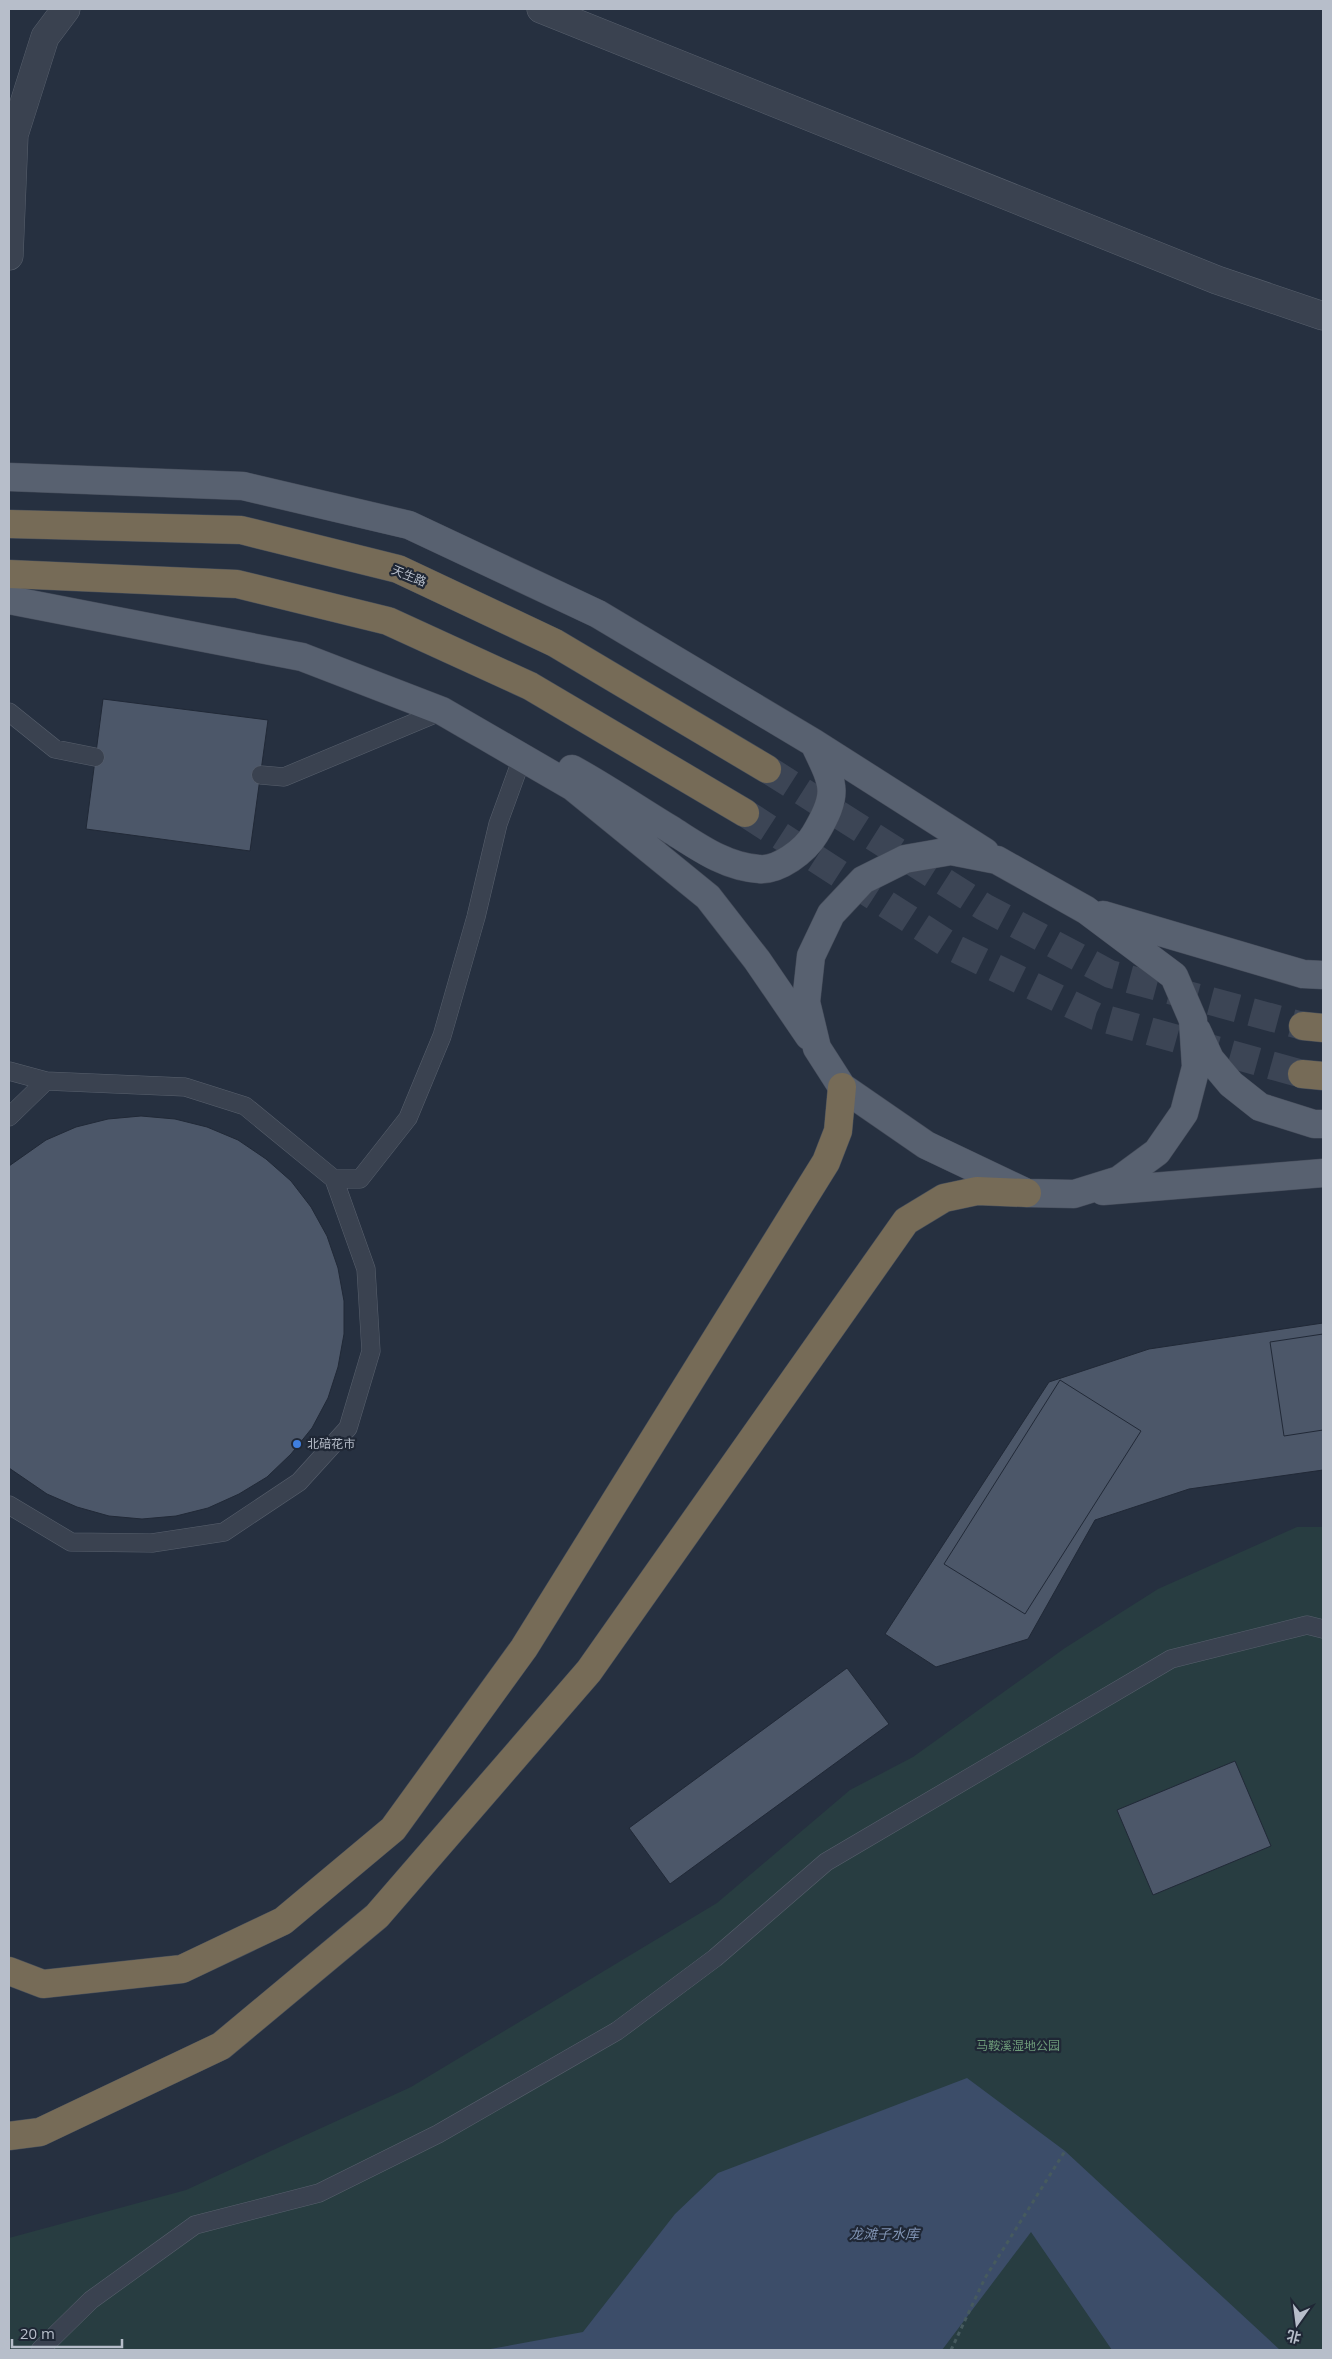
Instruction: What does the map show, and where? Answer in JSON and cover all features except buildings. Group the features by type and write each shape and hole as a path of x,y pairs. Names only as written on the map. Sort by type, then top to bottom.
{"highway":[{"name":"天生路","path":"9,524 241,530 398,570 555,643 767,769"},
{"path":"9,574 236,584 388,621 530,686 745,813"},
{"path":"9,1971 44,1984 182,1969 283,1922 393,1829 524,1648 826,1162 838,1131 842,1088"},
{"path":"9,2135 40,2132 221,2046 376,1916 589,1671 906,1221 944,1198 976,1190 1027,1193"}],"main road":[{"path":"9,478 243,486 409,525 598,614 814,743 997,860 1086,910 1174,976 1210,1059 1231,1084 1260,1106 1314,1124 1323,1124"},
{"path":"9,600 302,657 443,698 580,773 718,859 760,869 792,860 813,838 824,818 832,797 831,778 814,743"},
{"path":"302,657 442,711 572,787 708,898 757,960 842,1088 926,1144 1027,1193 1074,1194 1323,1173"},
{"path":"817,1048 806,1002 811,956 831,914 863,880 904,859 951,851 997,860"},
{"path":"1086,910 1303,974 1323,976"},
{"path":"1074,1194 1119,1180 1157,1152 1184,1113 1196,1067 1192,1020"}],"street":[{"path":"9,256 14,135 45,37 66,9"},
{"path":"541,9 1208,276 1323,316"}],"lane":[{"path":"260,775 284,777 442,711"},
{"path":"9,712 55,749 95,757"},
{"path":"334,1179 360,1180 408,1118 442,1036 476,917 498,824 522,758"},
{"path":"9,1071 46,1081 185,1087 245,1106 334,1179 366,1270 371,1351 348,1428 299,1482 224,1532 152,1543 72,1542 9,1505"},
{"path":"9,1118 46,1081"},
{"path":"40,2350 91,2300 195,2226 319,2193 438,2134 617,2031 715,1958 826,1862 1172,1659 1307,1625 1323,1629"}],"path":[{"path":"951,2350 985,2278 1065,2151"}],"green space":[{"name":"马鞍溪湿地公园","path":"1297,1527 1323,1527 1323,2350 9,2350 9,2238 186,2190 411,2087 717,1903 850,1790 913,1757 1065,1648 1158,1589"}],"water":[{"name":"龙滩子水库","path":"967,2078 1065,2151 1280,2350 1112,2350 1031,2232 942,2350 485,2350 583,2332 675,2214 718,2173"}],"tunnel":[{"path":"767,769 984,907 1110,974 1303,1026"},
{"path":"745,813 954,948 1095,1016 1302,1074"}],"place":[{"name":"北碚花市","path":"297,1444"}]}
